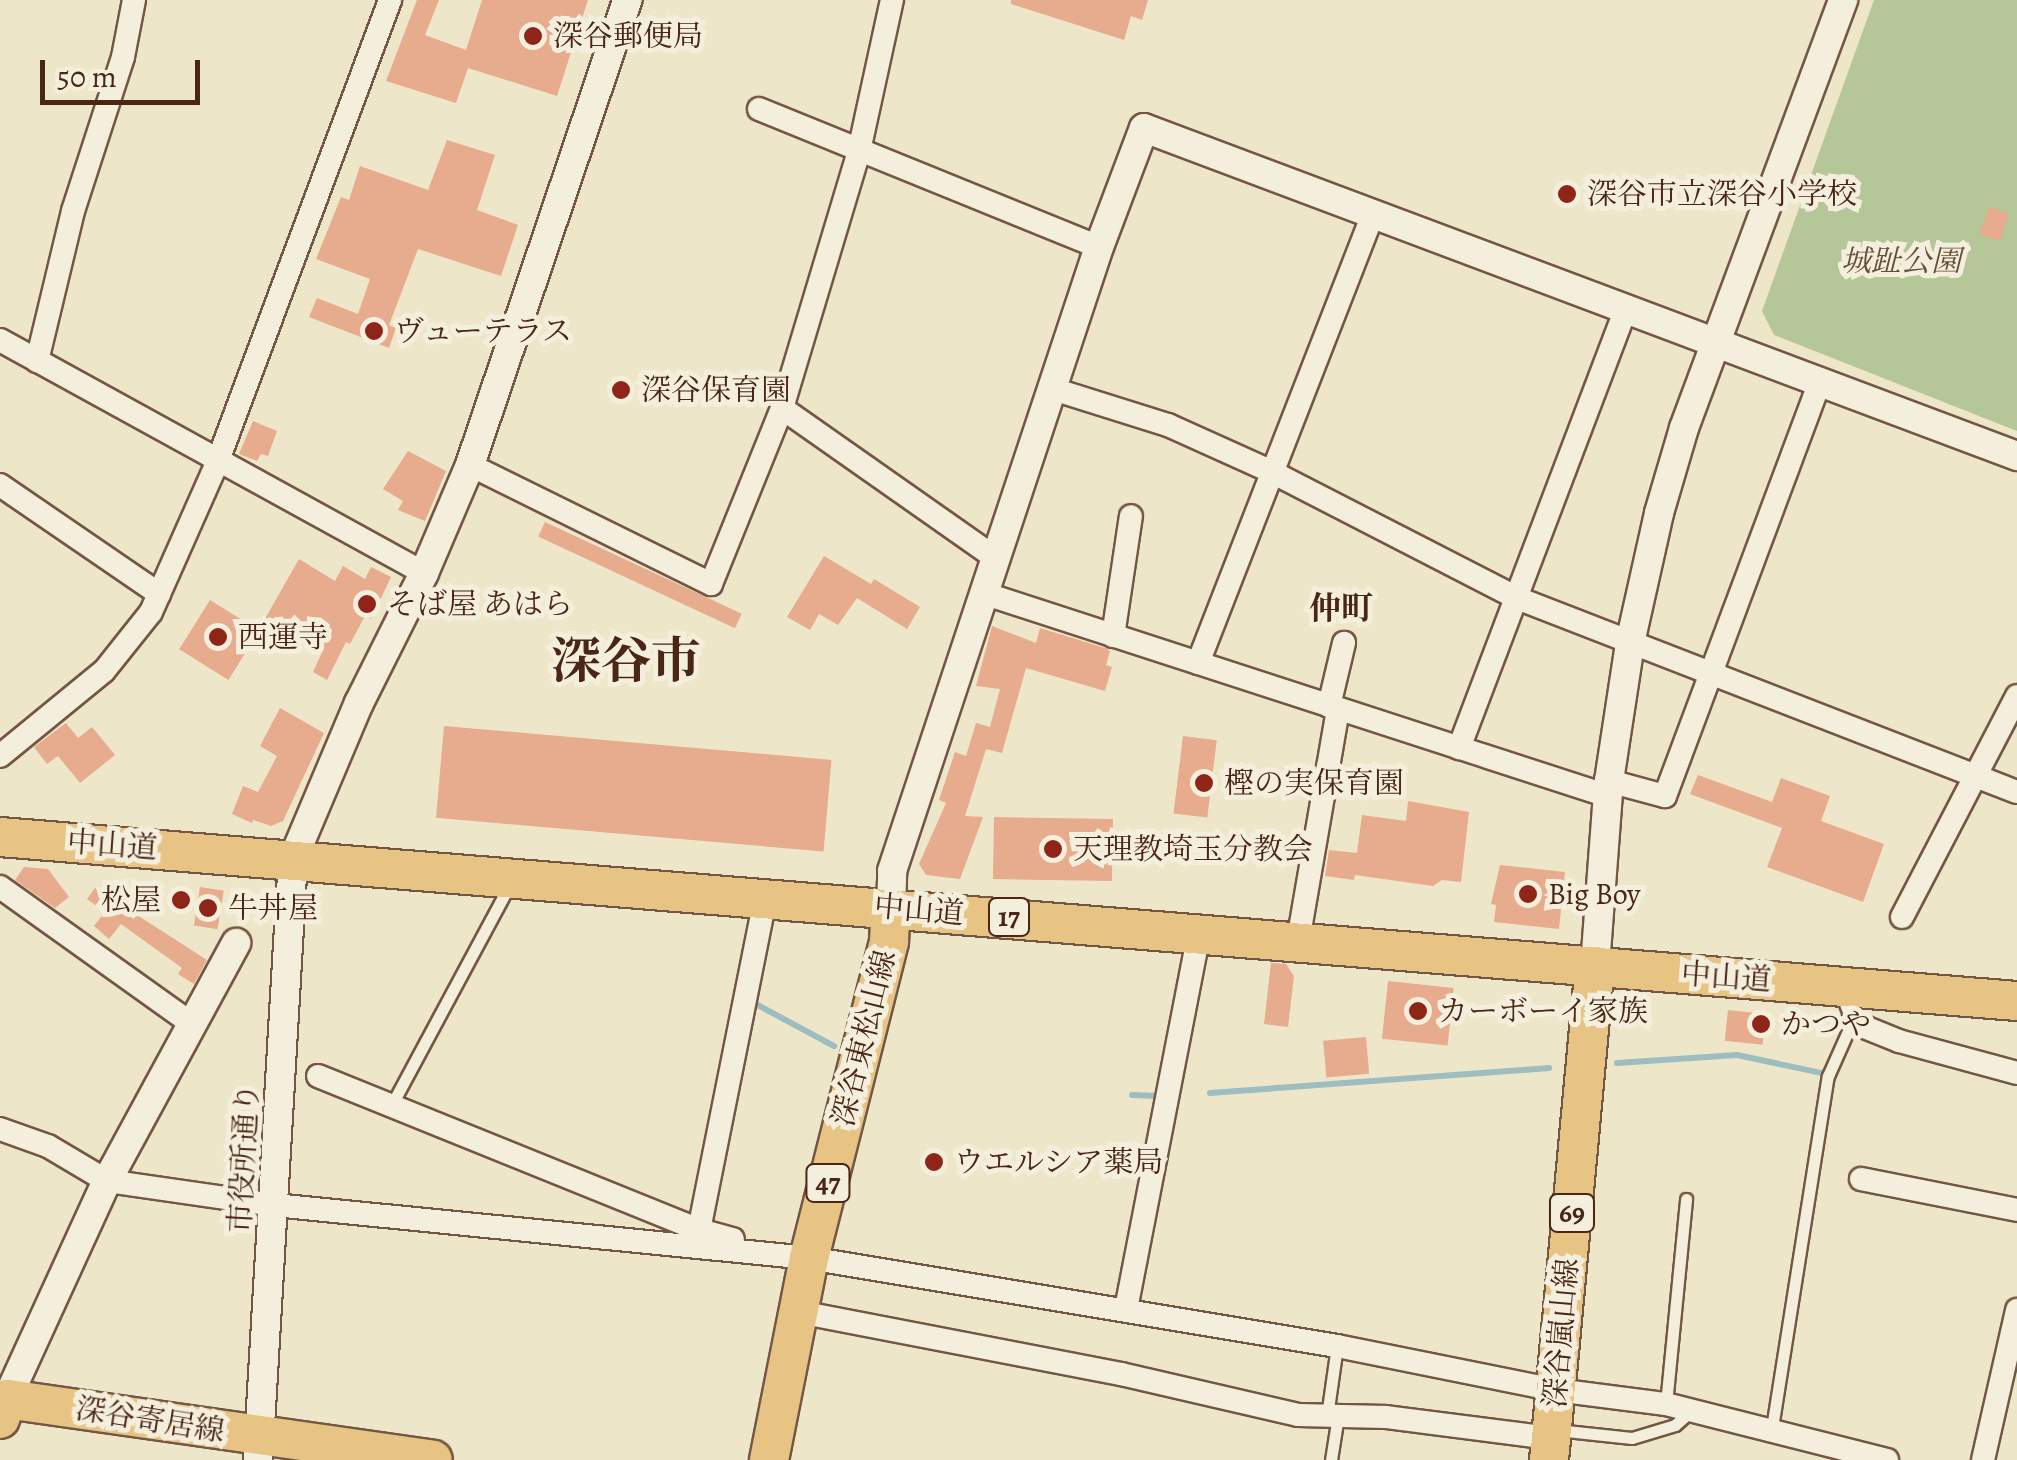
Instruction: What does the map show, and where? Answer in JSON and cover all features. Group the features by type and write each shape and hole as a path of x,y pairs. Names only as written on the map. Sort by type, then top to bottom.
{"main road":[{"name":"中山道","path":"0,837 2017,1001"},
{"name":"深谷東松山線","path":"769,1460 809,1258 889,941 891,908"},
{"name":"深谷嵐山線","path":"1551,1443 1595,966"},
{"name":"深谷寄居線","path":"4,1409 259,1448 434,1460"}],"street":[{"path":"38,361 73,211 123,58 134,0"},
{"path":"0,756 104,672 151,612 217,463 390,0"},
{"name":"市役所通り","path":"259,1448 293,859 358,703 424,573 470,465 627,0"},
{"path":"470,465 711,584 782,408 860,152 892,0"},
{"path":"1595,966 1609,788 1630,643 1659,513 1716,342 1843,0"},
{"path":"759,109 1100,247"},
{"path":"891,908 892,871 1100,247 1144,128 2017,456"},
{"path":"1198,663 1374,212"},
{"path":"1459,748 1626,308"},
{"path":"0,340 217,463 424,573"},
{"path":"986,594 1459,748 1609,788 1665,796 1820,381"},
{"path":"1053,390 1168,425 1270,471 1518,598 2017,792"},
{"path":"782,408 997,559"},
{"path":"0,485 159,594"},
{"path":"1112,636 1131,516"},
{"path":"1298,941 1344,643"},
{"path":"1902,917 2017,696"},
{"path":"0,887 192,1024"},
{"path":"699,1230 765,900"},
{"path":"1126,1309 1198,934"},
{"path":"4,1409 107,1180 236,942"},
{"path":"1852,1022 1899,1041 2017,1073"},
{"path":"318,1076 699,1230 809,1258"},
{"path":"0,1130 48,1146 107,1180 274,1205 809,1258 1336,1346 1556,1390 1666,1404 1888,1460"},
{"path":"1861,1178 2017,1210"},
{"path":"1984,1460 2017,1310"},
{"path":"799,1312 1121,1374 1298,1415 1386,1417 1551,1443"}],"lane":[{"path":"391,1106 513,878"},
{"path":"1772,1428 1828,1076 1852,1022 1838,985"},
{"path":"1666,1404 1686,1199"},
{"path":"1332,1460 1336,1346"},
{"path":"1551,1443 1632,1438 1675,1424 1692,1410"}],"green space":[{"name":"城趾公園","path":"1874,0 2017,0 2017,431 1774,335 1762,311"}],"building":[{"path":"417,0 439,0 425,35 466,50 482,0 588,0 557,96 468,68 456,103 386,81"},
{"path":"1011,0 1148,0 1142,20 1131,16 1124,40 1011,4"},
{"path":"447,140 495,155 477,210 518,225 501,276 418,249 389,325 396,328 389,348 309,317 317,298 358,314 370,279 316,259 341,197 349,200 360,166 428,190"},
{"path":"1989,207 2009,214 1999,241 1980,234"},
{"path":"253,421 277,431 268,456 261,454 257,461 239,454"},
{"path":"408,451 446,471 425,521 398,510 403,501 383,489"},
{"path":"545,522 742,614 735,628 538,537"},
{"path":"824,556 871,584 874,579 920,607 907,629 857,598 838,625 819,614 810,630 787,617"},
{"path":"299,559 335,581 343,566 365,579 371,567 391,577 371,619 365,616 350,644 346,642 327,680 313,672 324,648 294,632 290,640 262,624"},
{"name":"西運寺","path":"210,600 259,631 228,680 179,649"},
{"path":"992,626 1036,643 1040,628 1105,648 1110,651 1106,665 1112,667 1105,691 1026,668 1002,753 986,749 965,816 983,817 960,879 926,875 919,864 946,803 939,800 955,752 966,756 976,723 990,727 1000,689 976,686"},
{"path":"280,708 324,733 283,821 271,826 253,820 252,823 232,814 243,786 258,792 277,756 260,746"},
{"path":"66,723 78,738 92,727 115,755 80,783 58,756 47,764 34,747"},
{"path":"444,726 832,760 824,852 436,818"},
{"path":"1183,736 1217,740 1207,818 1173,813"},
{"path":"1698,775 1772,802 1781,778 1830,796 1821,821 1884,844 1863,902 1767,867 1782,828 1690,794"},
{"path":"1408,801 1469,812 1461,882 1442,880 1433,886 1355,875 1354,880 1325,876 1329,850 1357,853 1362,815 1406,821"},
{"name":"天理教埼玉分教会","path":"994,817 1113,819 1112,881 993,879"},
{"name":"Big Boy","path":"1500,865 1565,872 1559,929 1494,922 1496,905 1491,904"},
{"path":"24,867 48,869 69,897 55,908 15,880"},
{"name":"牛丼屋","path":"200,887 224,891 218,929 194,926"},
{"path":"95,888 207,960 194,984 178,974 182,968 121,924 109,939 94,926 105,912 87,899"},
{"path":"1271,963 1286,964 1294,976 1288,1027 1264,1024"},
{"name":"カーボーイ家族","path":"1388,981 1454,988 1448,1046 1382,1039"},
{"path":"1728,1010 1766,1014 1763,1045 1725,1041"},
{"path":"1366,1037 1369,1074 1326,1078 1323,1041"}],"waterway":[{"path":"754,1003 834,1046"},
{"path":"1617,1063 1737,1055 1822,1073"},
{"path":"1210,1093 1549,1068"},
{"path":"1132,1095 1159,1096"}],"place":[{"name":"深谷郵便局","path":"533,36"},
{"name":"深谷市立深谷小学校","path":"1567,194"},
{"name":"ヴューテラス","path":"374,331"},
{"name":"深谷保育園","path":"621,390"},
{"name":"そば屋 あはら","path":"367,604"},
{"name":"西運寺","path":"218,637"},
{"name":"樫の実保育園","path":"1204,783"},
{"name":"天理教埼玉分教会","path":"1053,849"},
{"name":"Big Boy","path":"1528,894"},
{"name":"松屋","path":"181,900"},
{"name":"牛丼屋","path":"208,908"},
{"name":"カーボーイ家族","path":"1418,1011"},
{"name":"かつや","path":"1761,1024"},
{"name":"ウエルシア薬局","path":"934,1162"}],"district":[{"name":"仲町","path":"1341,608"},
{"name":"深谷市","path":"626,662"}]}
